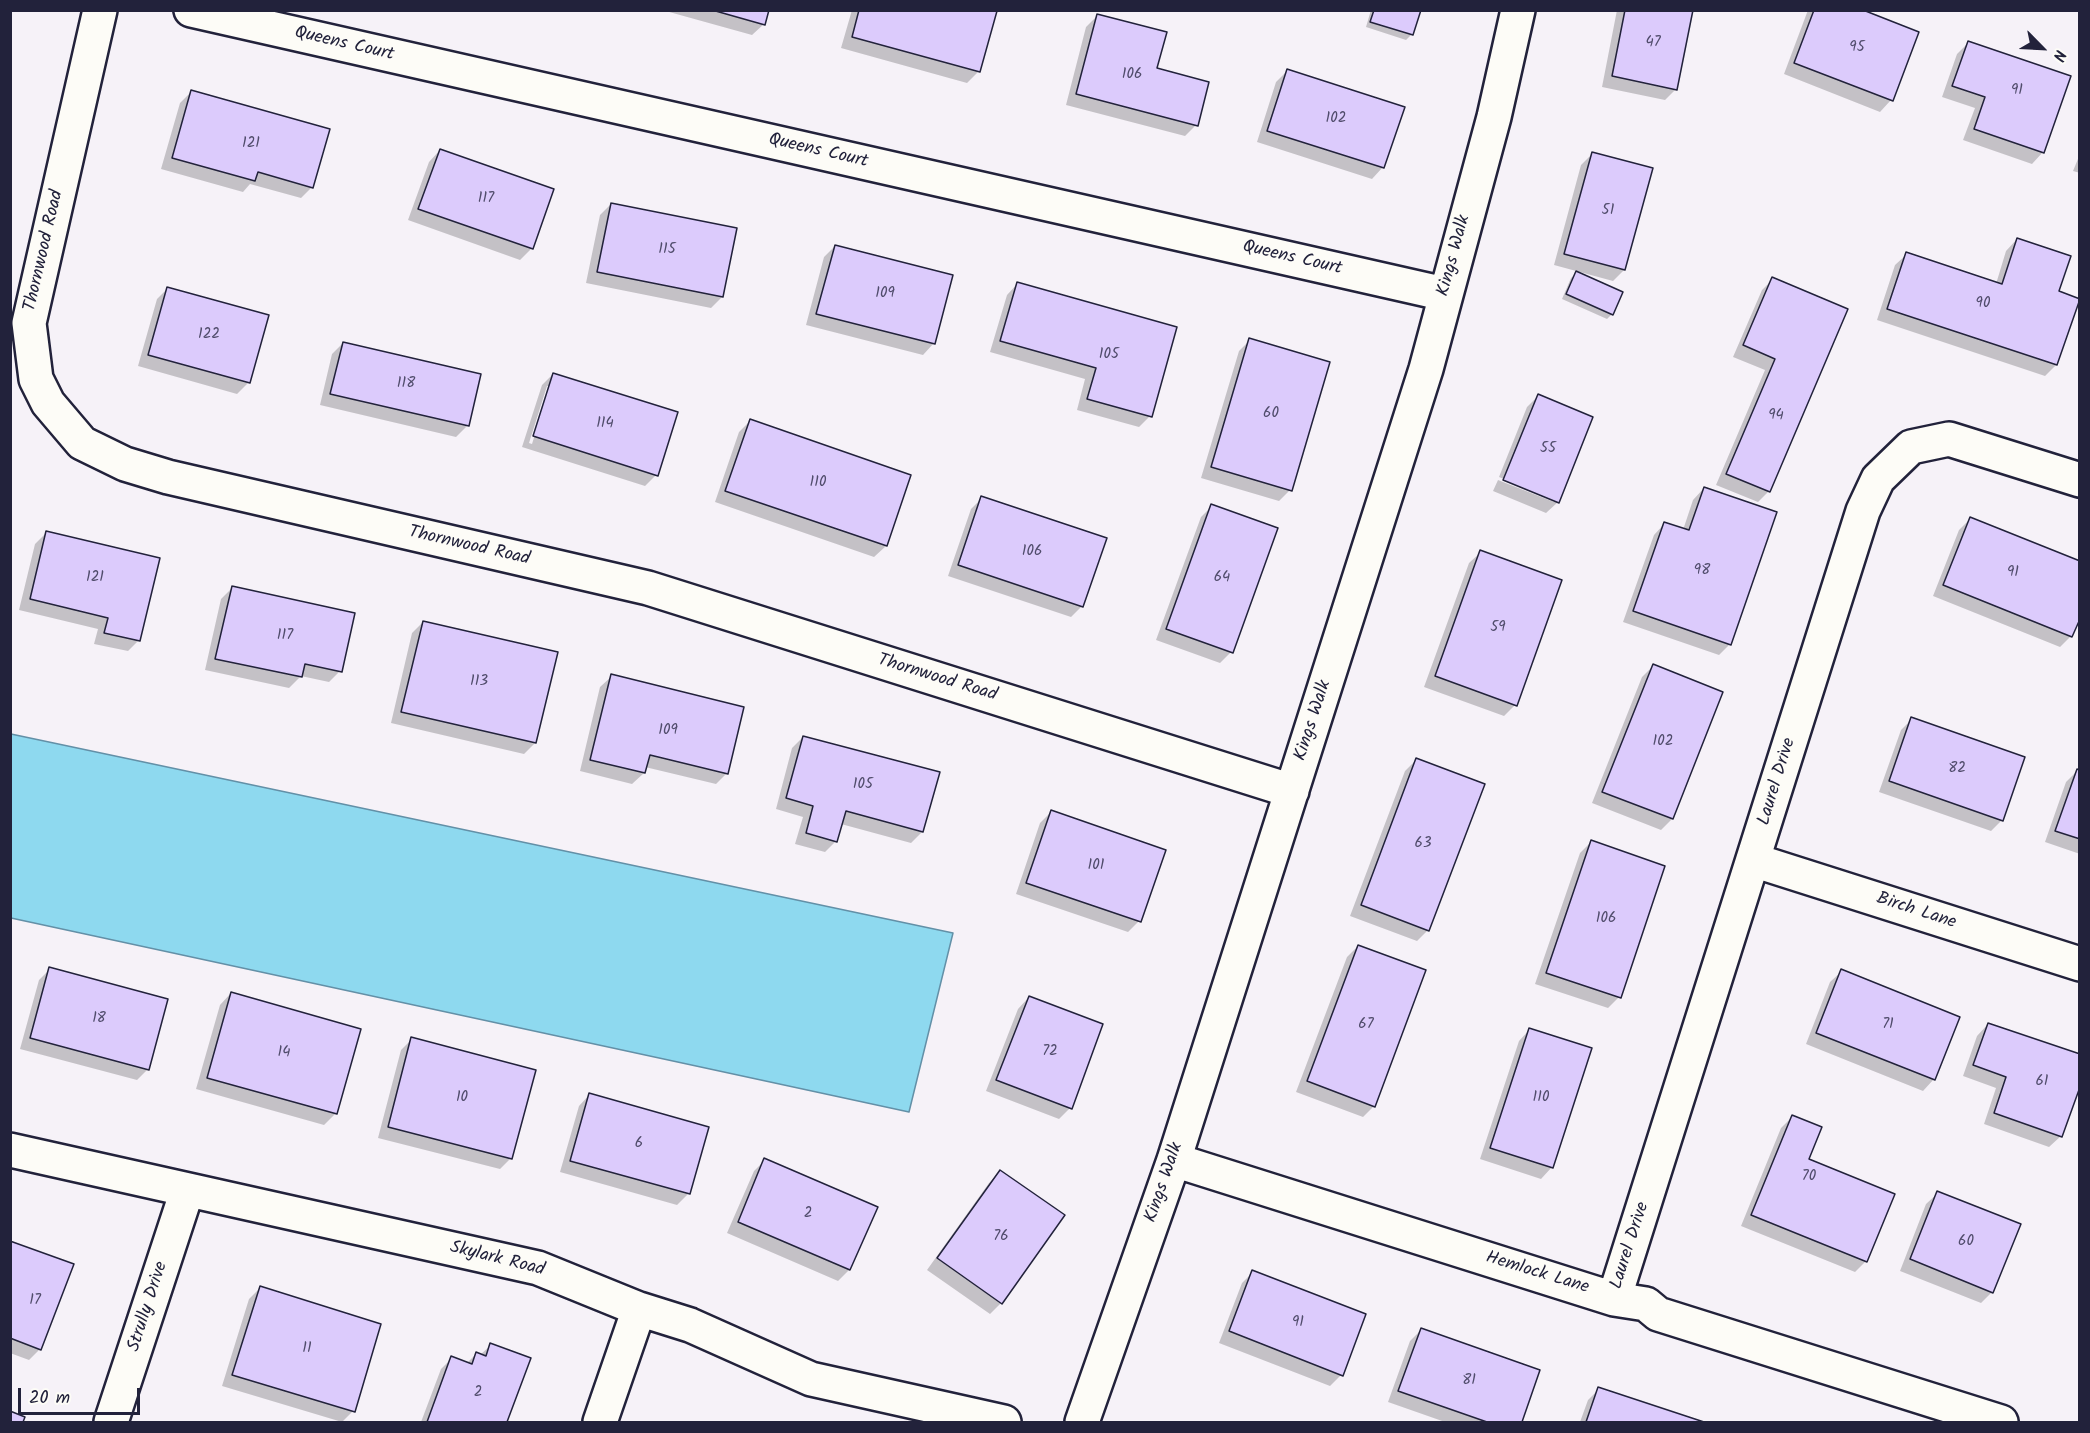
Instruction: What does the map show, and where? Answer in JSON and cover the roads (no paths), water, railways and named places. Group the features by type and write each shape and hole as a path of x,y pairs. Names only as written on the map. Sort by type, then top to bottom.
{"street":[{"name":"Thornwood Road","path":"100,10 29,323 36,379 48,403 82,443 125,464 168,477 648,588 1292,790"},
{"name":"Queens Court","path":"191,10 1445,294"},
{"name":"Kings Walk","path":"1082,1422 1173,1160 1426,369 1494,117 1518,10"},
{"name":"Laurel Drive","path":"1614,1299 1863,511 1878,479 1911,447 1949,438 2079,480"},
{"name":"Birch Lane","path":"1753,860 2079,964"},
{"name":"Skylark Road","path":"10,1150 538,1268 639,1310 690,1324 811,1379 1004,1422"},
{"name":"Hemlock Lane","path":"1173,1160 1614,1299 1646,1304 1658,1314 2001,1422"},
{"name":"Strully Drive","path":"111,1422 187,1191"},
{"path":"600,1422 639,1310"}],"water":[{"path":"11,734 953,933 909,1112 11,918"}]}
